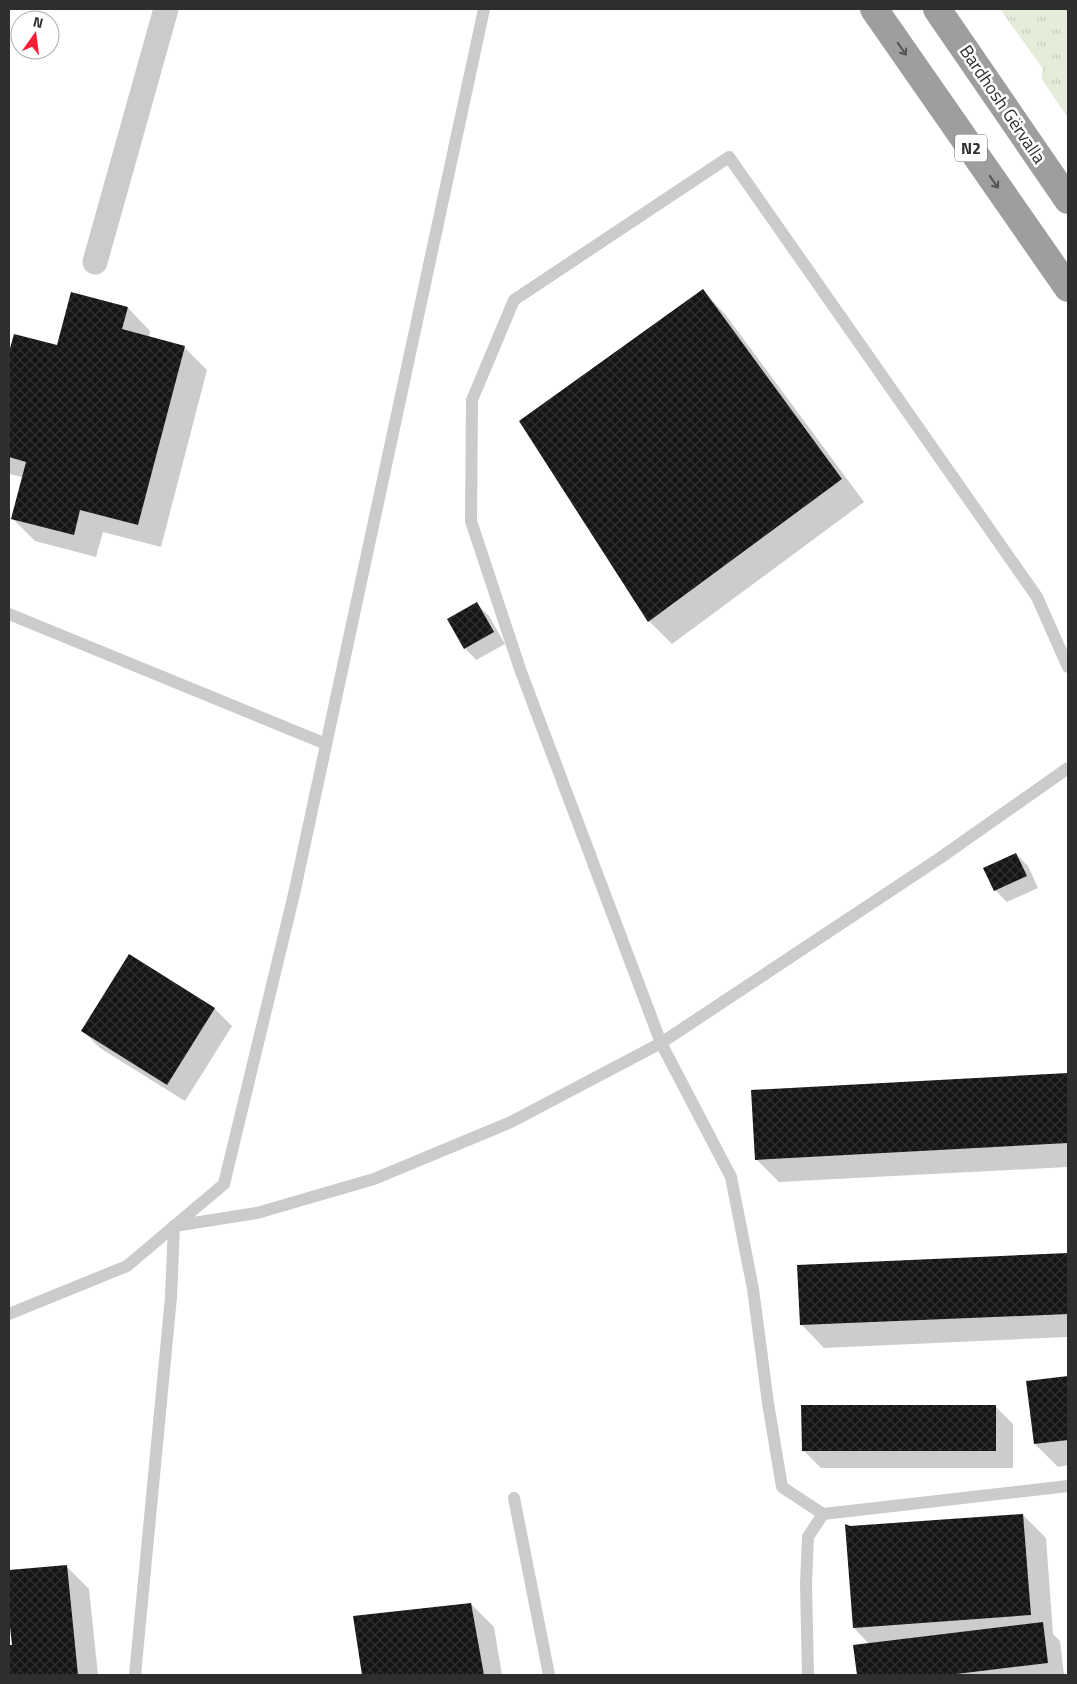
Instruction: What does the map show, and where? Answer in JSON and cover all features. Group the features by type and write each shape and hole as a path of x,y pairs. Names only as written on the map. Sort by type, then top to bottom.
{"highway":[{"name":"N2","path":"874,9 1068,288"},
{"name":"Bardhosh Gërvalla","path":"937,9 1068,200"}],"street":[{"path":"95,262 166,9"}],"lane":[{"path":"9,1314 127,1266 224,1184 294,894 484,9"},
{"path":"1068,667 1037,597 729,157 514,300 472,400 471,521 520,668 661,1044 732,1177 753,1289 768,1403 782,1487 823,1514 1068,1486"},
{"path":"9,614 326,744"},
{"path":"174,1226 257,1212 374,1179 511,1122 661,1044 940,858 1068,768"},
{"path":"135,1675 171,1297 174,1226"},
{"path":"514,1498 549,1675"},
{"path":"808,1675 806,1584 808,1537 823,1514"}],"green space":[{"path":"1000,9 1068,9 1068,118 1041,78 1043,69"}],"building":[{"path":"703,289 842,479 648,622 519,421"},
{"path":"71,292 128,307 122,329 185,346 138,525 80,510 74,535 11,519 26,462 9,457 9,352 14,334 57,345"},
{"path":"477,602 494,632 464,649 447,619"},
{"path":"1016,853 1027,876 994,891 983,868"},
{"path":"129,954 215,1008 167,1085 81,1031"},
{"path":"1068,1073 1068,1143 755,1160 751,1090"},
{"path":"1068,1253 1068,1314 800,1325 797,1265"},
{"path":"1068,1376 1068,1440 1034,1444 1026,1381"},
{"path":"801,1405 996,1405 996,1451 802,1451"},
{"path":"1023,1514 1031,1615 853,1628 845,1524 850,1526"},
{"path":"67,1565 78,1675 9,1675 9,1645 12,1645 9,1618 9,1570"},
{"path":"471,1603 484,1675 362,1675 353,1616"},
{"path":"1043,1622 1048,1663 948,1675 857,1675 853,1645"}]}
